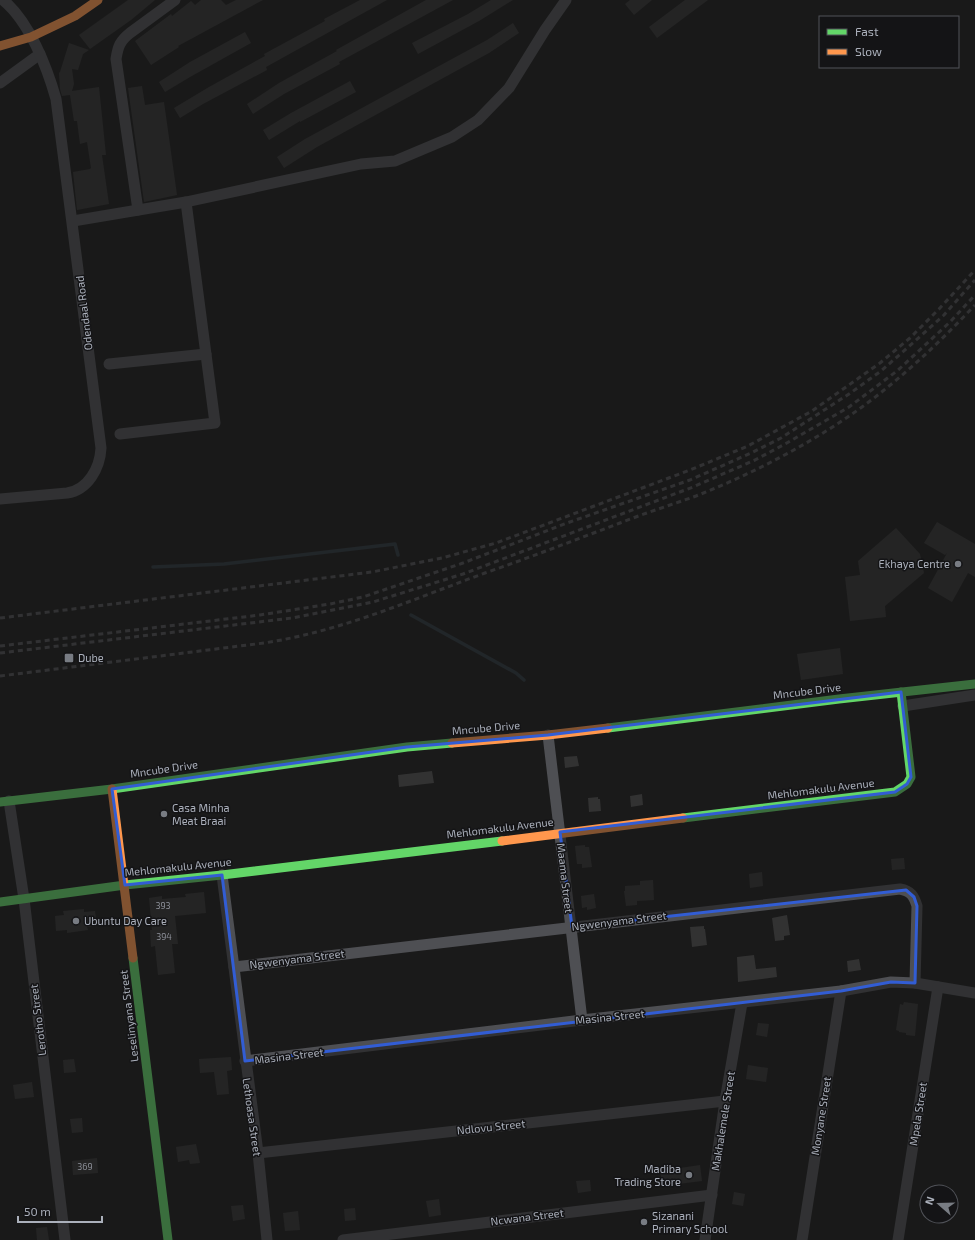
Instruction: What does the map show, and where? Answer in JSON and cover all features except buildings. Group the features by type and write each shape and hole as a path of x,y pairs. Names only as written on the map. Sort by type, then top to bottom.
{"street":[{"name":"Odendaal Road","path":"0,499 70,493 88,481 96,471 101,448 73,221 56,99 50,77 31,37 12,8 3,0"},
{"path":"0,46 31,37 75,16 98,0"},
{"path":"138,210 116,59 118,47 124,38 174,0"},
{"path":"73,221 186,202 361,164 395,161 452,137 478,120 509,88 545,30 566,0"},
{"path":"0,83 40,54"},
{"path":"120,434 215,423 186,202"},
{"path":"109,364 206,354"},
{"name":"Mncube Drive","path":"5,802 112,789 407,747 548,735 975,684"},
{"name":"Mehlomakulu Avenue","path":"0,902 125,885 222,875 560,832 895,792 907,784 911,776 901,692"},
{"path":"902,706 975,695"},
{"name":"Maama Street","path":"548,735 582,1020"},
{"name":"Leselinyana Street","path":"112,789 168,1240"},
{"name":"Lerotho Street","path":"5,802 24,899 65,1240"},
{"name":"Lethoasa Street","path":"222,875 258,1153 267,1240"},
{"name":"Ngwenyama Street","path":"234,967 900,889 910,892 914,897 917,906 915,983"},
{"name":"Masina Street","path":"245,1061 582,1020 841,991 891,982 915,983 975,993"},
{"name":"Mpela Street","path":"898,1240 938,987"},
{"name":"Monyane Street","path":"802,1240 841,991"},
{"name":"Makhalemele Street","path":"705,1240 725,1101 742,1003"},
{"name":"Ndlovu Street","path":"258,1153 725,1101"},
{"name":"Ncwana Street","path":"343,1240 712,1195"}],"highlighted area":[{"path":"901,692 911,777 907,784 895,792 560,832 572,927 906,890 914,897 917,906 915,983 891,982 841,991 245,1061 222,875 125,885 112,789 407,747 548,735"}],"waterway":[{"path":"153,567 224,564 395,544 398,555"},
{"path":"411,615 516,673 524,680"}],"railway":[{"path":"0,618 372,572 442,558 496,543 690,470 748,446 812,411 880,363 910,338 975,270"},
{"path":"0,646 260,615 330,604 363,597 463,563 567,523 690,480 781,438 849,394 881,371 944,315 975,280"},
{"path":"0,653 292,618 373,602 463,574 693,487 755,460 785,444 849,407 897,371 950,322 975,295"},
{"path":"0,676 264,643 321,631 376,614 696,496 761,467 803,445 862,407 907,371 935,346 975,305"}],"traffic: fast":[{"path":"608,728 839,699 975,684"},
{"path":"683,818 895,792 907,784 911,777 901,692"},
{"path":"0,802 112,789 407,747 452,743"},
{"path":"0,902 125,885 222,875 502,841"},
{"path":"133,958 168,1240"}],"traffic: slow":[{"path":"0,46 31,37 75,16 98,0"},
{"path":"452,743 548,735 608,728"},
{"path":"112,789 133,958"},
{"path":"502,841 683,818"}],"place":[{"name":"Ekhaya Centre","path":"958,564"},
{"name":"Dube","path":"69,658"},
{"name":"Casa Minha Meat Braai","path":"164,814"},
{"name":"Ubuntu Day Care","path":"76,921"},
{"name":"Madiba Trading Store","path":"689,1175"},
{"name":"Sizanani Primary School","path":"644,1222"}]}
